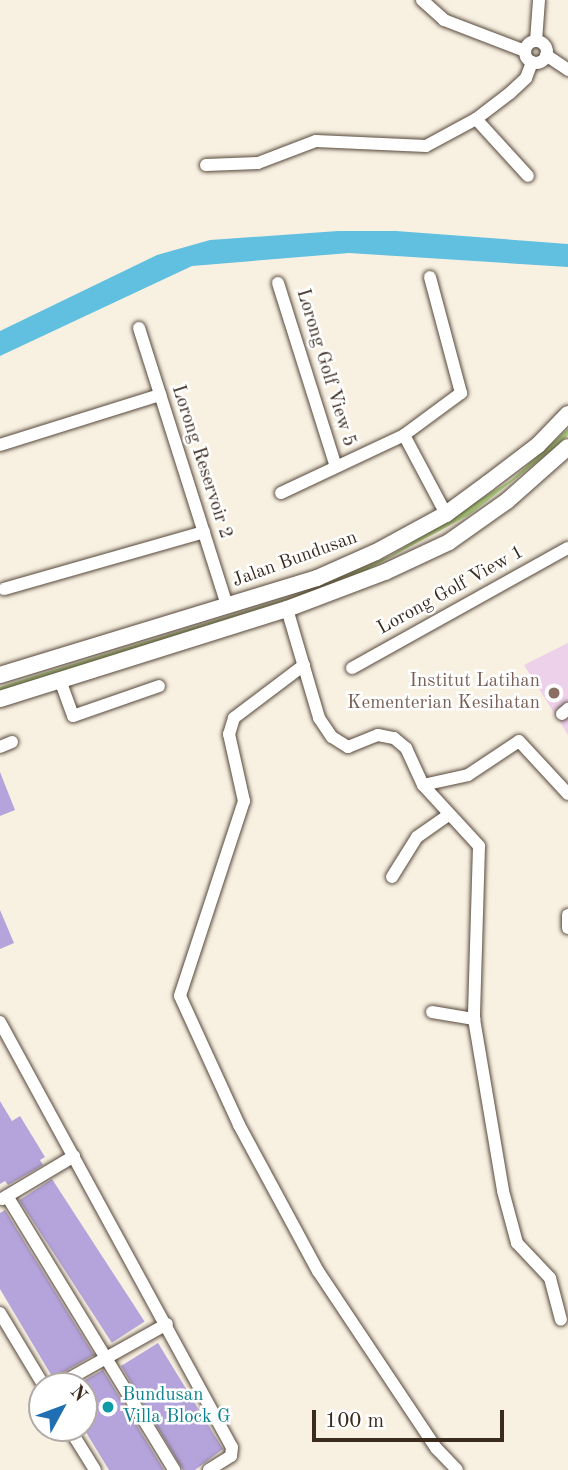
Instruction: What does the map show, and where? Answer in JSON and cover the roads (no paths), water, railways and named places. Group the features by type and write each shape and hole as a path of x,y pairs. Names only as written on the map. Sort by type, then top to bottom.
{"main road":[{"name":"Jalan Bundusan","path":"0,675 227,606 353,563 446,514 538,445 568,414"},
{"path":"0,699 287,609 449,542 508,502 568,447"}],"street":[{"path":"422,0 456,25 529,57 546,55 568,70"},
{"path":"205,164 258,163 316,141 426,146 476,119 526,78 529,57 536,41 539,0"},
{"path":"536,41 544,46 546,55"},
{"path":"476,119 528,176"},
{"path":"281,493 335,464 404,435 448,407 461,393 430,277"},
{"name":"Lorong Golf View 5","path":"278,283 335,464"},
{"name":"Lorong Reservoir 2","path":"139,328 227,606"},
{"path":"0,445 160,395"},
{"path":"404,435 446,514"},
{"path":"4,589 204,532"},
{"name":"Lorong Golf View 1","path":"352,668 568,548"},
{"path":"287,609 319,718 332,737 348,747 378,735 394,738 406,748 423,785 449,815 469,830 479,846 474,1018 503,1191 517,1243 550,1278 561,1320"},
{"path":"304,665 234,718 229,734 244,801 180,996 239,1125 318,1272 436,1448 457,1470"},
{"path":"60,680 73,716 159,686"},
{"path":"423,785 468,775 519,741 568,794"},
{"path":"392,877 417,837 449,815"},
{"path":"568,915 568,928"},
{"path":"432,1012 474,1018"},
{"path":"0,1022 167,1324 234,1452 209,1470"},
{"path":"74,1156 3,1198 174,1470"},
{"path":"0,1313 36,1372"},
{"path":"82,1372 167,1324"},
{"path":"78,1442 95,1470"}],"water":[{"path":"338,231 396,231 568,244 568,267 349,253 192,266 0,356 0,331 157,255 210,240"}],"place":[{"name":"Institut Latihan Kementerian Kesihatan","path":"554,693"},
{"name":"Bundusan Villa Block G","path":"108,1407"}]}
